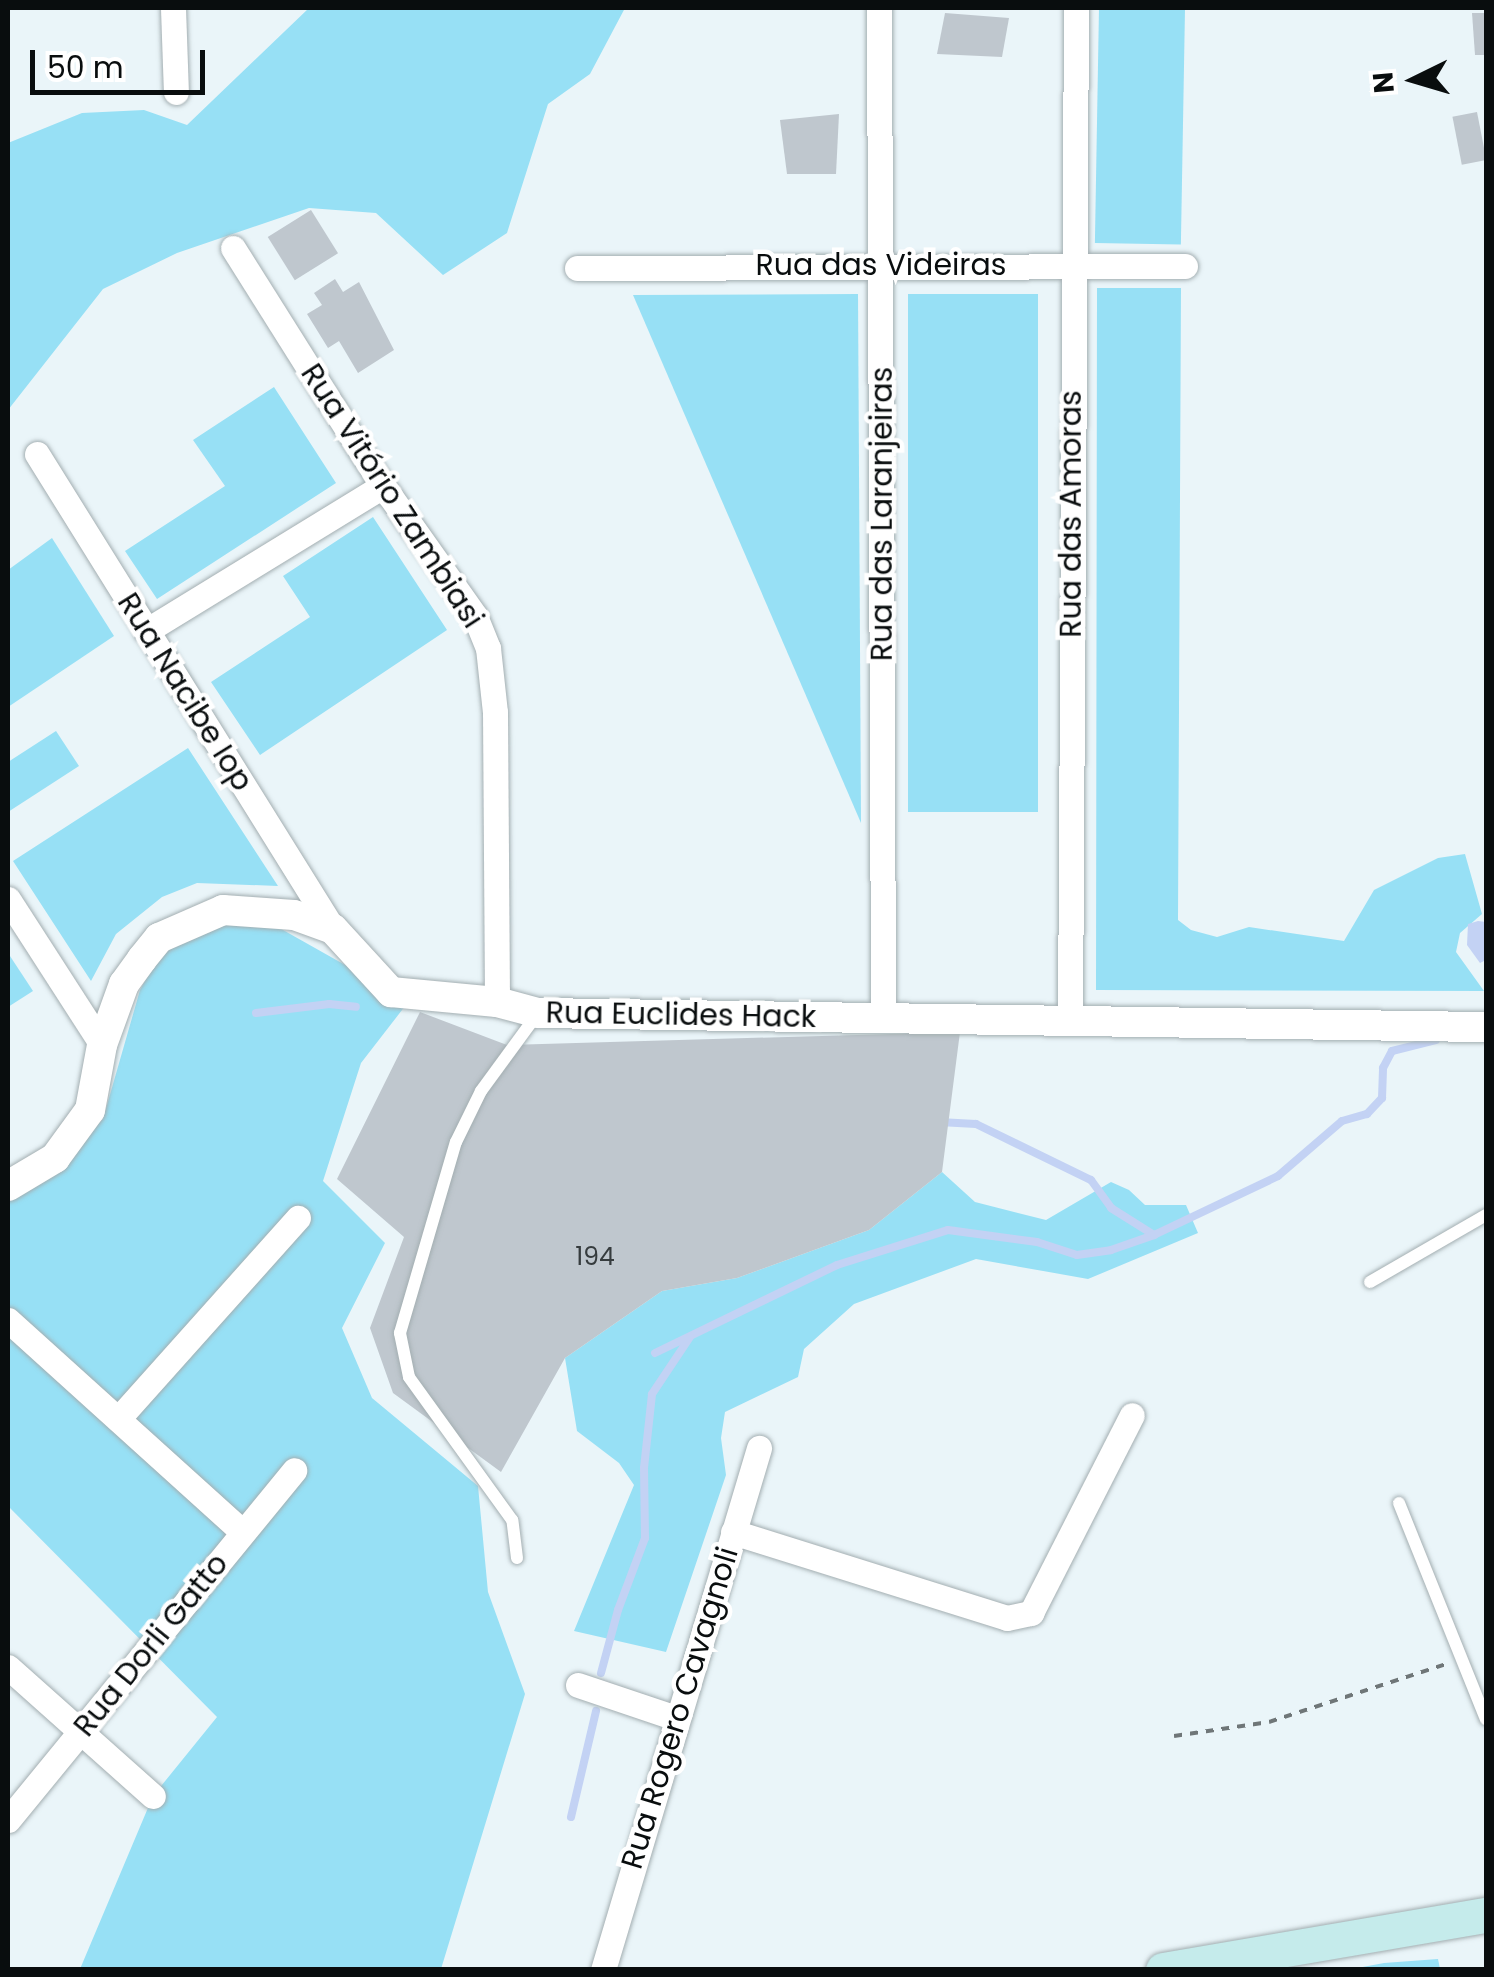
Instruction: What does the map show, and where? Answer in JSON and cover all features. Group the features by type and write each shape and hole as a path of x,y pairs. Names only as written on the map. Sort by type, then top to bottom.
{"main road":[{"path":"1163,1970 1486,1914"}],"street":[{"path":"174,8 176,92"},
{"name":"Rua das Laranjeiras","path":"879,8 883,1020"},
{"name":"Rua das Amoras","path":"1070,1021 1076,8"},
{"name":"Rua Vitório Zambiasi","path":"233,248 383,486 475,616 488,648 495,712 497,1002"},
{"name":"Rua das Videiras","path":"577,268 1185,266"},
{"name":"Rua Nacibe Iop","path":"37,454 333,929"},
{"path":"146,631 383,486"},
{"path":"8,899 102,1045"},
{"name":"Rua Euclides Hack","path":"8,1186 55,1158 90,1110 102,1045 124,984 142,959 159,938 223,910 254,909 294,915 333,929 391,992 497,1002 538,1013 1486,1027"},
{"path":"118,1420 298,1218"},
{"path":"8,1320 243,1532"},
{"path":"733,1532 1007,1618 1031,1613 1132,1415"},
{"name":"Rua Rogero Cavagnoli","path":"602,1970 759,1448"},
{"name":"Rua Dorli Gatto","path":"8,1820 294,1470"},
{"path":"8,1667 153,1796"},
{"path":"578,1685 676,1718"}],"lane":[{"path":"517,1558 512,1520 409,1377 400,1333 456,1142 481,1092 538,1013"},
{"path":"1370,1282 1486,1215"},
{"path":"1400,1503 1486,1719"}],"path":[{"path":"1174,1736 1268,1722 1460,1659"}],"shaded area":[{"path":"309,8 625,8 590,74 548,104 507,233 443,275 376,213 309,208 177,253 103,289 8,410 8,143 82,113 144,110 187,125"},
{"path":"1099,8 1185,10 1181,244 1095,243"},
{"path":"1097,288 1181,288 1178,920 1191,930 1217,937 1249,927 1344,941 1374,890 1438,858 1465,854 1482,914 1460,933 1456,952 1484,991 1096,990"},
{"path":"858,294 861,823 633,295"},
{"path":"908,294 1038,294 1038,812 908,812"},
{"path":"274,387 336,483 157,599 125,551 225,486 193,440"},
{"path":"373,517 447,630 260,755 211,682 310,617 283,576"},
{"path":"52,538 114,636 8,707 8,570"},
{"path":"56,731 79,766 8,812 8,762"},
{"path":"188,748 278,886 197,883 162,897 116,934 91,981 13,861"},
{"path":"260,917 409,1001 361,1063 323,1181 385,1243 342,1328 372,1398 478,1486 488,1592 525,1694 441,1969 80,1969 153,1796 217,1717 8,1506 8,1192 60,1165 103,1119 140,990 164,947 215,919"},
{"path":"1486,922 1486,960 1480,963 1467,945 1468,924"},
{"path":"8,953 33,991 8,1007"},
{"path":"942,1172 975,1202 1046,1220 1111,1182 1129,1190 1145,1205 1186,1205 1198,1233 1088,1279 976,1259 854,1304 804,1349 798,1377 725,1412 721,1438 726,1475 666,1652 574,1631 634,1485 619,1463 577,1431 565,1358 662,1291 737,1278 869,1230"},
{"path":"1438,1959 1440,1969 1352,1969 1384,1963"}],"building":[{"path":"945,13 1009,18 1002,57 937,54"},
{"path":"1472,13 1486,13 1486,55 1475,55"},
{"path":"1477,112 1486,160 1462,165 1452,117"},
{"path":"839,114 836,174 787,174 780,120"},
{"path":"311,210 338,253 295,280 268,237"},
{"path":"335,279 343,292 359,282 394,350 358,373 339,341 328,348 307,314 322,305 314,293"},
{"path":"420,1012 507,1045 960,1032 942,1172 869,1230 737,1278 662,1291 565,1358 501,1472 393,1393 370,1328 404,1237 337,1179"}],"waterway":[{"path":"256,1013 329,1004 356,1007"},
{"path":"655,1353 837,1265 948,1230 1037,1242 1077,1255 1111,1250 1154,1235 1278,1176 1342,1121 1367,1114 1382,1098 1383,1068 1392,1051 1436,1040"},
{"path":"939,1122 976,1124 1091,1180 1111,1208 1154,1235"},
{"path":"601,1673 618,1610 645,1538 644,1468 652,1394 690,1337"},
{"path":"571,1817 596,1711"}]}
